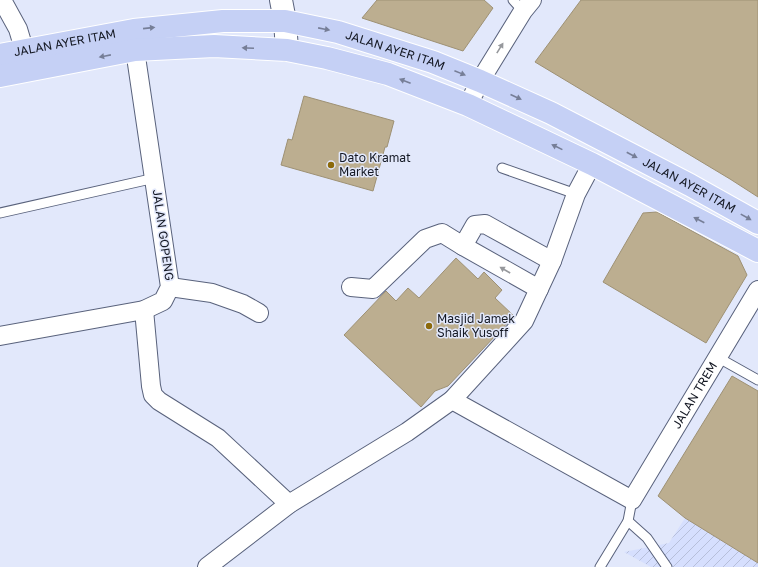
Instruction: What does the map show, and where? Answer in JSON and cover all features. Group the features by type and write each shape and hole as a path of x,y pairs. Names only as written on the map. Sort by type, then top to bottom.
{"main road":[{"name":"JALAN AYER ITAM","path":"0,55 134,30 223,21 285,21 338,32 433,62 480,81 551,113 758,223"},
{"name":"JALAN AYER ITAM","path":"0,76 135,50 214,46 287,50 327,58 388,74 468,105 592,164 758,251"}],"street":[{"path":"2,0 18,29 24,50"},
{"path":"281,0 285,21 287,50"},
{"path":"468,105 523,4"},
{"name":"JALAN GOPENG","path":"0,336 144,310 164,301 170,286 135,50"},
{"path":"207,567 289,504 407,432 452,400 524,321 552,260 576,194 592,164"},
{"path":"463,246 475,225 485,224 552,260"},
{"path":"351,287 373,289 425,238 442,233 539,289"},
{"path":"170,286 212,293 243,304 259,313"},
{"name":"JALAN TREM","path":"632,500 758,290"},
{"path":"144,310 151,386 154,395 159,401 218,438 289,504"},
{"path":"452,400 632,500"}],"lane":[{"path":"502,168 576,194"},
{"path":"0,213 154,178"},
{"path":"717,357 758,380"},
{"path":"600,567 628,521 632,500"},
{"path":"628,521 647,538 667,567"}],"shaded area":[{"path":"685,518 758,563 758,567 651,567 624,552 669,543"}],"building":[{"path":"377,0 484,0 493,8 463,51 362,18"},
{"path":"581,0 758,0 758,197 535,62"},
{"path":"304,96 394,121 373,191 281,165 288,139 292,140"},
{"path":"657,212 738,256 747,275 706,343 603,282 643,213"},
{"name":"Masjid Jamek Shaik Yusoff","path":"456,258 478,279 484,272 502,290 495,298 514,316 448,386 435,391 421,407 344,335 386,291 396,301 408,288 419,298"},
{"path":"732,376 758,391 758,563 685,518 658,496"}],"place":[{"name":"Dato Kramat Market","path":"331,165"},
{"name":"Masjid Jamek Shaik Yusoff","path":"429,326"}]}
